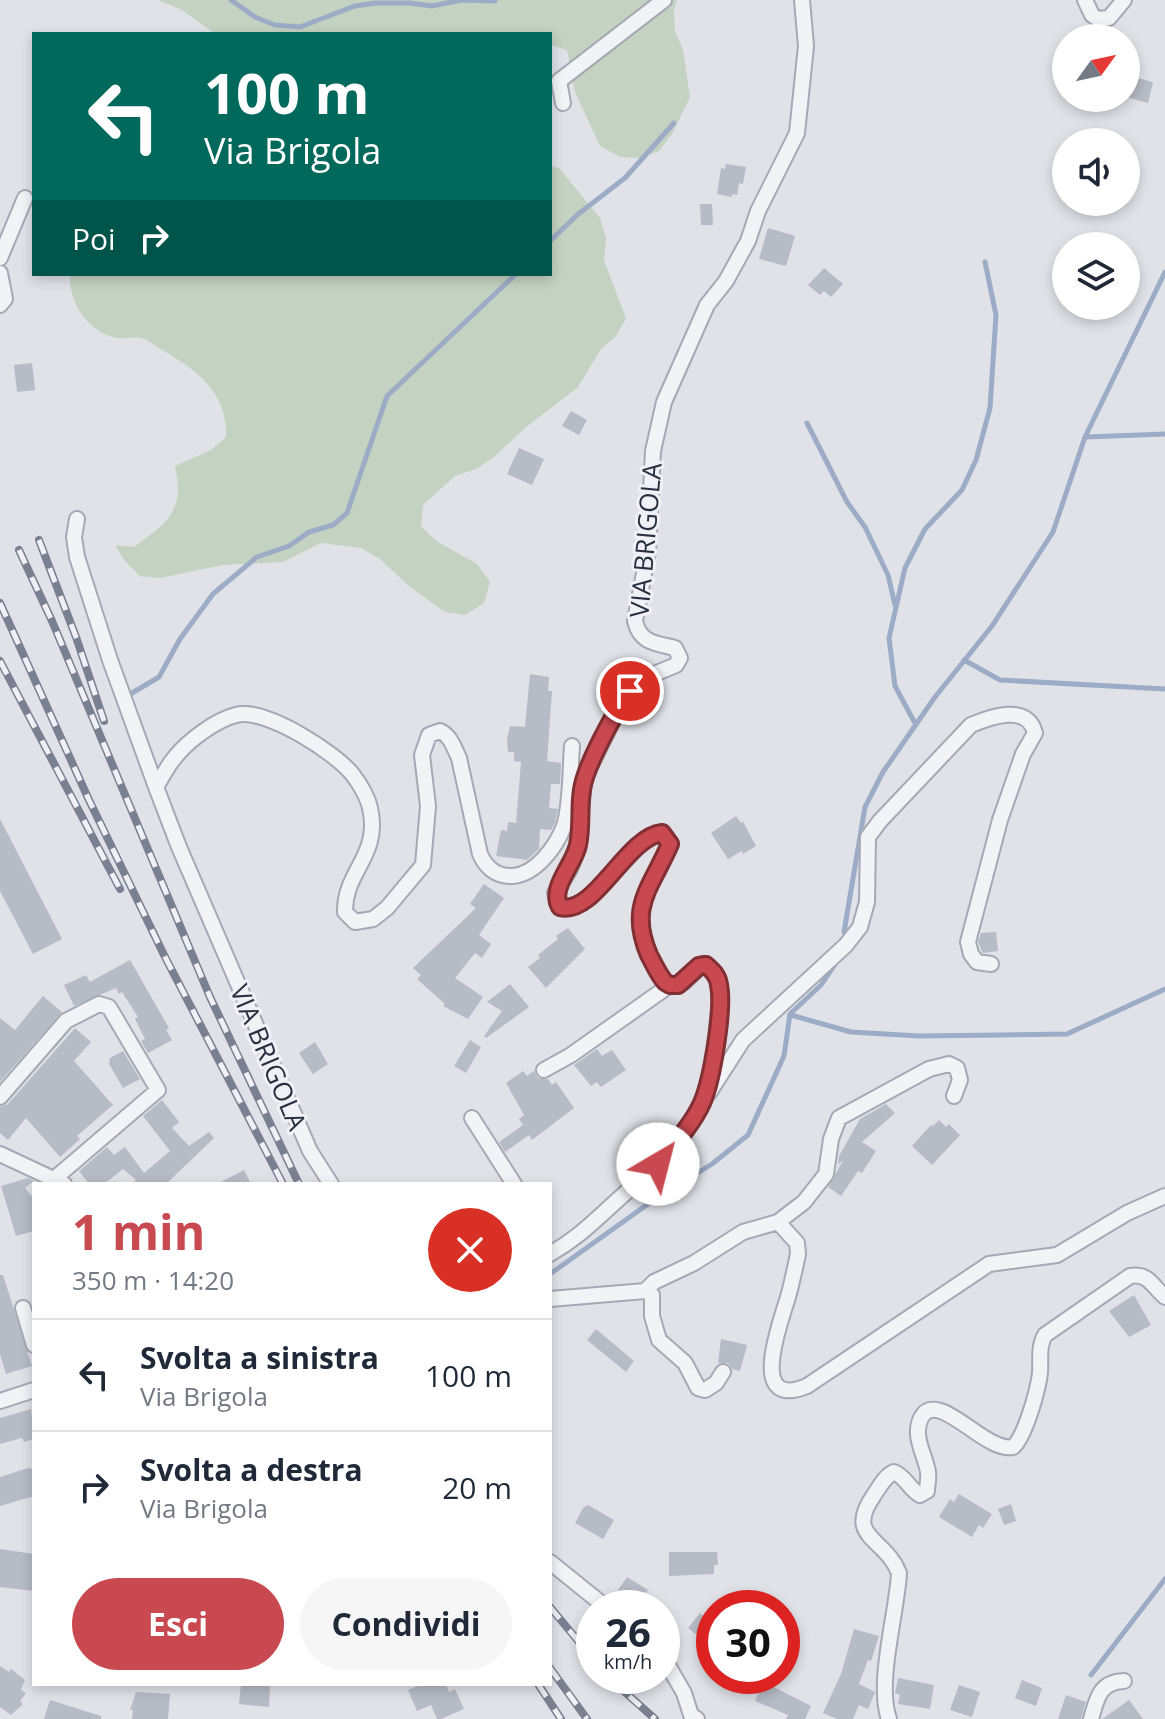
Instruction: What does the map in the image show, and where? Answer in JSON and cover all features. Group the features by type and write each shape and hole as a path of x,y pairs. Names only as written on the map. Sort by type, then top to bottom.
{"street":[{"path":"563,103 559,81 664,0"},
{"name":"VIA BRIGOLA","path":"670,985 661,978 653,962 641,936 639,918 643,900 670,844 665,836 656,834 643,842 575,907 560,907 555,893 570,869 578,847 584,779 622,702 642,679 676,665 680,658 675,648 650,643 643,638 635,621 648,552 653,451 664,402 707,305 726,281 748,241 758,211 797,133 806,46 802,0"},
{"path":"1085,0 1092,15 1098,19 1109,18 1124,0"},
{"path":"0,258 25,198"},
{"path":"0,273 5,299 0,305"},
{"name":"VIA BRIGOLA","path":"77,519 74,537 77,557 156,787 310,1151 330,1182"},
{"path":"156,787 176,755 215,724 238,714 263,716 321,747 353,775 369,804 373,827 369,850 344,900 345,912 355,922 363,922 373,919 387,908 423,865 428,806 422,755 429,735 440,731 453,744 484,865 507,876 518,875 541,862 564,826 572,746"},
{"path":"552,1249 591,1227 658,1164 743,1040 846,945 860,927 867,902 868,837 880,821 971,725 1008,714 1023,717 1033,725 1035,733 1023,754 1000,820 968,942 977,962 991,964"},
{"path":"544,1070 571,1055 670,985 683,983 703,964 715,974 719,983 717,1031 702,1103"},
{"path":"0,1097 66,1021 99,1004 109,1007 158,1090 59,1182 0,1154"},
{"path":"645,1291 654,1282 694,1263 743,1232 778,1222 804,1202 826,1174 831,1139 839,1118 940,1065 949,1064 960,1073 954,1096"},
{"path":"472,1118 513,1182"},
{"path":"778,1222 797,1243 798,1254 772,1354 773,1379 781,1389 790,1392 807,1386 989,1264 1057,1255 1127,1213 1165,1196"},
{"path":"889,1719 885,1699 899,1573 895,1561 863,1528 861,1519 863,1510 876,1491 894,1472 902,1475 915,1493 920,1495 927,1491 929,1474 919,1440 920,1419 925,1412 943,1410 991,1444 1013,1447 1023,1432 1040,1376 1041,1342 1045,1335 1130,1276 1140,1274 1146,1277 1165,1297"},
{"path":"552,1299 645,1291 652,1295 652,1316 659,1340 685,1363 698,1388 710,1388 723,1372"},
{"path":"23,1308 32,1338"},
{"path":"0,1401 32,1391"},
{"path":"552,1564 585,1590"},
{"path":"1091,1719 1099,1692 1109,1683 1124,1681"},
{"path":"680,1686 691,1715 697,1719"}],"green space":[{"path":"158,0 677,0 675,31 683,50 690,97 672,134 659,151 640,158 620,157 600,146 575,92 567,50 552,46 552,32 213,32 180,9"},
{"path":"552,166 559,168 600,218 606,238 604,261 626,318 616,336 601,349 578,387 525,428 494,457 476,469 455,476 423,505 421,526 436,541 477,564 490,582 484,603 465,615 445,612 410,587 380,559 361,548 321,543 283,562 223,565 160,578 140,576 115,545 134,547 165,523 178,495 175,466 211,450 226,437 222,408 199,376 145,339 118,338 98,330 82,315 70,285 70,276 552,276"}],"building":[{"path":"1140,79 1153,82 1148,103 1140,101"},
{"path":"726,164 746,167 743,184 739,183 737,195 732,194 732,197 717,194 721,168 725,169"},
{"path":"700,204 712,204 713,225 701,225"},
{"path":"768,228 795,236 786,266 759,259"},
{"path":"824,268 843,284 831,297 824,291 820,295 808,285"},
{"path":"32,363 35,390 17,392 14,365"},
{"path":"571,411 587,420 579,435 562,426"},
{"path":"519,448 544,459 532,485 507,474"},
{"path":"530,674 549,677 548,691 552,691 547,761 561,763 560,784 551,784 549,808 558,809 555,823 551,830 540,829 539,849 527,860 496,856 501,830 507,831 508,822 516,823 521,762 514,761 514,752 508,752 507,740 510,726 525,727"},
{"path":"736,816 743,822 756,846 728,859 711,833"},
{"path":"0,819 62,939 33,954 0,891"},
{"path":"484,884 504,898 479,935 491,944 482,958 475,953 455,978 483,997 468,1019 443,1006 445,1004 417,979 421,975 413,968 476,908 470,904"},
{"path":"568,928 585,949 546,988 528,967 558,939 556,936"},
{"path":"996,932 998,951 983,953 978,942 981,933"},
{"path":"130,960 169,1028 166,1030 172,1040 148,1053 141,1041 145,1039 135,1019 138,1017 122,992 119,994 116,988 74,1006 64,985 86,975 90,982"},
{"path":"510,984 529,1007 486,1038 484,1036 502,1011 487,1002"},
{"path":"43,996 62,1012 0,1082 0,1018 15,1030"},
{"path":"75,1028 91,1042 74,1061 113,1105 77,1136 80,1139 60,1157 26,1118 8,1140 0,1133 0,1107 8,1104"},
{"path":"470,1040 481,1047 466,1073 454,1066"},
{"path":"315,1042 328,1064 313,1074 299,1053"},
{"path":"597,1049 602,1056 612,1050 626,1070 601,1087 597,1082 591,1086 574,1065"},
{"path":"123,1051 140,1079 123,1088 109,1064 110,1058"},
{"path":"523,1071 527,1076 534,1071 538,1078 548,1079 552,1085 556,1082 574,1108 532,1140 529,1135 505,1152 499,1142 523,1125 519,1119 524,1115 506,1083"},
{"path":"162,1100 179,1122 172,1128 189,1146 209,1132 214,1138 168,1182 134,1182 136,1180 123,1169 107,1182 87,1182 79,1171 107,1147 114,1155 125,1147 144,1173 170,1151 143,1116"},
{"path":"886,1104 895,1113 862,1142 876,1151 862,1173 858,1171 841,1196 828,1187 843,1161 838,1164 839,1156 860,1119"},
{"path":"939,1120 946,1127 949,1124 960,1135 932,1165 912,1146"},
{"path":"244,1170 250,1182 221,1182"},
{"path":"28,1178 34,1181 25,1188 32,1197 32,1232 16,1236 1,1186"},
{"path":"0,1275 3,1275 32,1366 6,1374 0,1354"},
{"path":"1134,1295 1151,1325 1129,1337 1109,1311"},
{"path":"596,1329 634,1361 626,1372 587,1340"},
{"path":"721,1339 747,1345 740,1371 732,1369 728,1363 718,1363"},
{"path":"31,1409 32,1440 24,1442 22,1438 0,1444 0,1418"},
{"path":"32,1469 32,1497 0,1506 0,1477"},
{"path":"959,1494 992,1514 983,1528 979,1525 972,1537 939,1517 950,1499 954,1502"},
{"path":"1011,1504 1016,1521 1004,1525 998,1509"},
{"path":"588,1505 614,1520 603,1539 575,1523"},
{"path":"0,1549 32,1554 32,1591 0,1587"},
{"path":"669,1552 717,1552 718,1565 714,1565 714,1574 669,1576"},
{"path":"627,1577 648,1590 618,1590"},
{"path":"696,1618 696,1634 688,1628"},
{"path":"854,1629 879,1636 859,1684 875,1692 868,1709 859,1705 853,1719 837,1719 823,1713 841,1674"},
{"path":"0,1666 9,1672 11,1669 25,1680 21,1690 26,1693 20,1701 23,1704 11,1715 0,1707"},
{"path":"898,1678 934,1685 930,1709 898,1704 900,1695 895,1693"},
{"path":"1022,1680 1042,1688 1036,1706 1015,1698"},
{"path":"959,1685 980,1692 972,1717 950,1710"},
{"path":"241,1686 270,1686 269,1707 239,1704"},
{"path":"418,1686 447,1686 449,1692 455,1689 464,1709 437,1719 431,1705 417,1711 408,1690"},
{"path":"136,1692 170,1694 168,1719 132,1719 133,1710 130,1710"},
{"path":"758,1694 788,1694 811,1706 805,1719 786,1719 788,1715 755,1701"},
{"path":"1066,1695 1086,1702 1081,1719 1058,1719"},
{"path":"50,1700 101,1716 101,1719 44,1719"},
{"path":"1129,1700 1143,1719 1102,1719"}],"waterway":[{"path":"231,0 255,17 275,25 300,27 355,6 376,3 432,6 462,0 495,1"},
{"path":"552,239 577,215 625,178 674,123"},
{"path":"916,725 895,686 889,638 905,568 925,529 962,490 976,460 990,408 996,315 985,262"},
{"path":"844,932 865,807 883,772 935,697 992,626 1053,532 1085,437 1165,272"},
{"path":"127,696 159,677 180,639 213,594 257,557 289,546 309,532 333,525 347,513 387,396 514,276"},
{"path":"807,423 847,502 865,527 888,575 895,605"},
{"path":"1086,437 1165,434"},
{"path":"964,660 1000,680 1165,689"},
{"path":"552,1273 648,1204 712,1164 748,1135 784,1056 790,1014 821,985 837,961"},
{"path":"791,1015 851,1032 919,1036 1067,1034 1165,989"},
{"path":"1091,1675 1165,1579"}],"railway":[{"path":"39,540 104,721"},
{"path":"19,550 52,621 210,997 298,1182"},
{"path":"0,603 89,800 164,955 282,1182"},
{"path":"0,661 120,889"},
{"path":"552,1609 576,1638"},
{"path":"552,1671 587,1719"},
{"path":"539,1686 561,1719"},
{"path":"627,1694 655,1719"}],"route":[{"path":"630,691 584,779 578,847 570,869 555,893 555,900 560,907 575,907 648,838 662,833 669,839 670,844 643,900 639,918 641,936 665,982 678,985 703,964 715,974 720,999 709,1080 702,1103 658,1164"}]}
